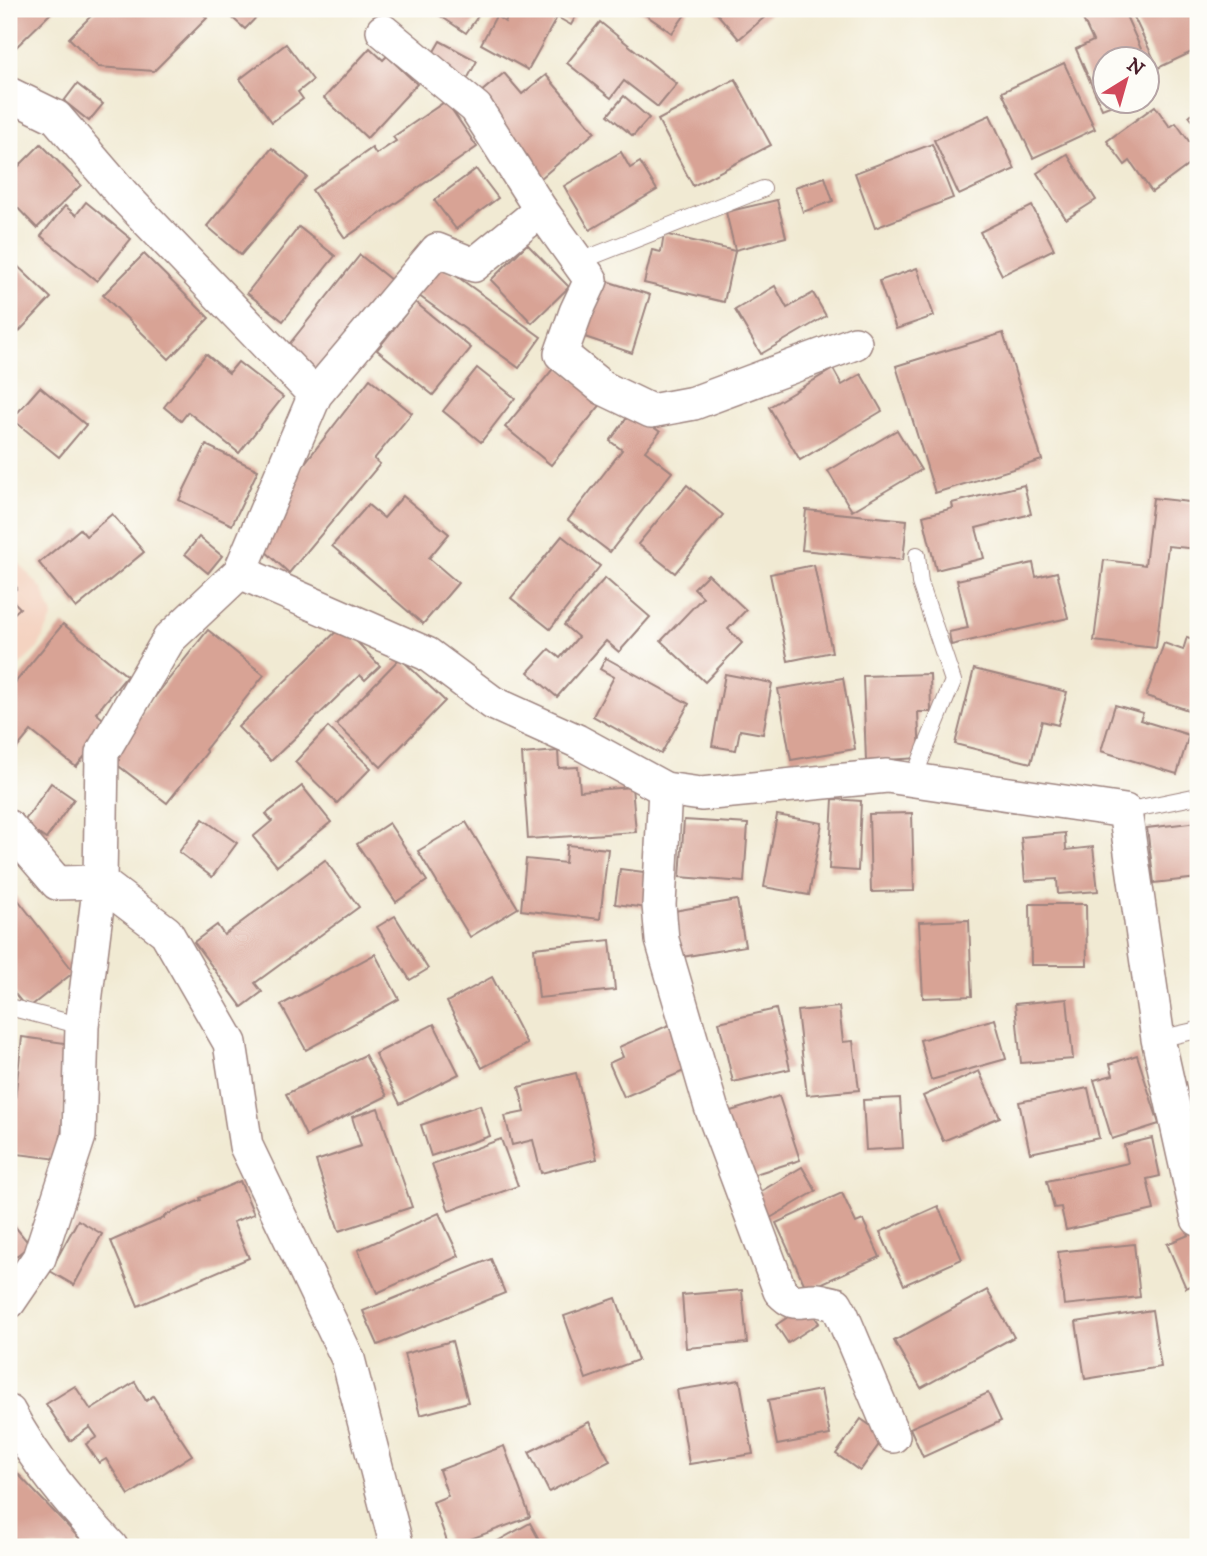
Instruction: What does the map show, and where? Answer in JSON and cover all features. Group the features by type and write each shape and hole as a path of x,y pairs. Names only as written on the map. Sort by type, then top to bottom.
{"street":[{"path":"383,31 475,107 541,210 591,280 561,354 603,388 651,411 694,404 855,342"},
{"path":"9,94 56,117 124,197 315,395"},
{"path":"9,1302 39,1258 79,1136 82,1026 100,882 102,753 169,639 240,572 315,395 437,250 474,265 541,210"},
{"path":"240,572 427,654 493,703 577,741 665,789 701,794 887,776 1125,811 1158,1039 1198,1219"},
{"path":"665,789 659,905 662,940 711,1107 780,1291 796,1303 816,1300 836,1304 893,1436"},
{"path":"9,827 57,883 100,882 166,932 230,1043 246,1146 348,1359 397,1547"},
{"path":"9,1412 17,1428 69,1501 111,1547"}],"lane":[{"path":"578,262 763,189"},
{"path":"913,779 953,681 920,583 917,555"},
{"path":"1125,811 1198,796"},
{"path":"9,1007 82,1026"},
{"path":"1158,1039 1198,1030"}],"shaded area":[{"path":"9,552 43,590 53,616 38,648 9,675"}],"building":[{"path":"9,9 55,9 9,54"},
{"path":"98,9 198,9 207,18 154,71 98,67 69,38"},
{"path":"231,9 264,9 245,29 227,13"},
{"path":"430,9 483,9 466,33"},
{"path":"512,9 580,9 571,25 557,17 528,70 481,44 496,16 505,22"},
{"path":"637,9 689,9 672,33"},
{"path":"713,9 774,9 739,39"},
{"path":"1096,9 1123,9 1140,46 1092,46 1092,86 1076,49 1093,41 1081,15"},
{"path":"1146,9 1198,9 1198,49 1162,66 1162,46 1148,46 1133,15"},
{"path":"600,22 677,84 658,107 624,81 611,98 567,63"},
{"path":"440,41 477,61 465,83 428,62"},
{"path":"286,44 313,80 298,92 303,99 272,122 240,79"},
{"path":"370,48 383,60 387,56 417,84 367,138 324,98"},
{"path":"1064,63 1095,129 1033,158 1002,92"},
{"path":"504,73 522,94 546,75 595,132 541,178 474,98"},
{"path":"735,79 771,145 693,186 658,120"},
{"path":"77,84 103,104 89,121 64,101"},
{"path":"624,96 649,118 633,136 608,115"},
{"path":"446,101 477,147 345,238 312,190 372,148 376,154 396,141 393,137"},
{"path":"1198,108 1198,127 1189,116"},
{"path":"990,115 1015,169 959,195 934,140"},
{"path":"1141,116 1162,116 1170,127 1176,123 1198,154 1198,158 1152,192 1130,161 1125,165 1107,141"},
{"path":"41,144 81,185 37,228 9,199 9,176"},
{"path":"932,144 953,198 875,228 855,173"},
{"path":"272,148 307,177 241,255 207,226"},
{"path":"621,152 630,168 640,162 657,190 590,230 564,186"},
{"path":"1067,154 1096,200 1066,219 1037,173"},
{"path":"476,169 498,198 456,229 434,200"},
{"path":"825,177 833,201 803,212 795,187"},
{"path":"777,200 786,237 735,250 726,212"},
{"path":"86,202 131,239 97,281 41,236 65,206 76,215"},
{"path":"1032,206 1054,249 1002,275 980,232"},
{"path":"299,227 335,256 283,321 247,293"},
{"path":"664,234 735,251 724,302 644,283 652,250 661,252"},
{"path":"527,244 569,287 532,323 491,280"},
{"path":"144,254 209,318 169,359 103,295"},
{"path":"360,255 391,280 318,372 287,347"},
{"path":"9,258 51,298 9,342"},
{"path":"437,262 541,337 519,368 415,293"},
{"path":"917,268 934,316 896,329 879,281"},
{"path":"600,279 650,295 632,353 582,336"},
{"path":"775,286 787,308 813,293 826,316 761,354 735,310"},
{"path":"415,302 471,348 433,395 377,350"},
{"path":"1003,333 1042,460 935,493 896,366"},
{"path":"206,354 229,373 238,362 283,397 239,453 188,412 181,421 164,407"},
{"path":"557,364 603,402 551,465 505,427"},
{"path":"477,368 515,398 481,442 443,411"},
{"path":"833,369 842,385 861,374 882,411 800,460 769,407"},
{"path":"370,379 412,413 374,459 380,464 289,573 264,550 291,481"},
{"path":"40,387 86,425 59,457 12,419"},
{"path":"632,411 660,432 645,451 672,472 610,552 568,520 622,450 610,441"},
{"path":"897,430 921,470 852,511 828,471"},
{"path":"206,445 258,470 232,525 179,500"},
{"path":"687,485 723,515 675,573 638,544"},
{"path":"1024,485 1031,514 976,528 984,558 936,570 923,516 953,508 952,503"},
{"path":"403,496 449,534 429,558 458,583 423,624 332,546 368,505 384,518"},
{"path":"1153,498 1198,503 1198,549 1168,546 1156,648 1094,641 1104,560 1145,565"},
{"path":"806,510 907,520 903,560 802,550"},
{"path":"112,514 144,552 76,608 39,563 80,529 86,536"},
{"path":"562,536 600,566 550,629 511,598"},
{"path":"199,537 222,556 208,573 185,554"},
{"path":"1033,563 1036,577 1057,572 1068,618 951,645 949,632 968,628 957,580"},
{"path":"814,565 832,652 788,661 770,574"},
{"path":"708,574 746,610 728,629 742,643 705,682 661,641 703,597 694,588"},
{"path":"605,578 650,617 619,652 606,641 557,697 528,672 549,649 560,658 578,637 564,625"},
{"path":"9,579 17,588 9,596"},
{"path":"9,597 20,608 9,618"},
{"path":"63,624 127,676 96,713 110,725 76,767 31,731 9,758 9,690"},
{"path":"342,626 380,666 365,680 360,675 271,761 238,727"},
{"path":"208,630 264,675 167,803 107,757"},
{"path":"1187,637 1198,641 1198,700 1194,712 1146,696 1164,643 1183,650"},
{"path":"400,658 445,701 381,767 336,724"},
{"path":"606,658 689,704 661,754 593,716 614,677 600,669"},
{"path":"974,669 1067,692 1058,725 1042,721 1031,763 955,744"},
{"path":"725,674 772,683 763,734 740,730 736,750 712,746"},
{"path":"930,674 931,712 918,712 920,758 866,761 863,676"},
{"path":"843,678 855,749 791,760 778,689"},
{"path":"1115,705 1143,713 1140,720 1189,735 1177,774 1101,751"},
{"path":"328,727 371,768 337,803 295,762"},
{"path":"558,751 559,768 578,767 580,791 632,787 636,832 528,839 522,754"},
{"path":"51,783 74,799 46,839 23,823"},
{"path":"302,786 331,822 277,866 253,837 272,821 266,814"},
{"path":"833,799 861,801 858,871 829,869"},
{"path":"912,813 914,891 871,892 869,814"},
{"path":"777,815 822,823 809,895 764,887"},
{"path":"203,819 237,843 212,877 179,852"},
{"path":"684,820 748,824 744,882 680,877"},
{"path":"466,822 518,908 470,937 418,851"},
{"path":"1198,822 1198,878 1154,883 1147,828"},
{"path":"389,823 427,881 396,902 357,844"},
{"path":"1065,833 1066,850 1093,847 1098,891 1058,894 1057,879 1025,881 1021,837"},
{"path":"567,845 608,849 600,919 521,910 526,859 565,863"},
{"path":"325,860 359,907 255,983 262,992 242,1007 194,942 217,925 224,935"},
{"path":"620,869 660,874 655,909 615,904"},
{"path":"9,888 74,972 27,1009 9,986"},
{"path":"737,900 745,946 682,957 674,911"},
{"path":"1030,904 1086,904 1087,965 1031,965"},
{"path":"395,916 428,969 410,980 377,927"},
{"path":"969,920 972,996 923,998 919,922"},
{"path":"610,940 615,990 539,998 534,948"},
{"path":"375,954 399,999 306,1050 281,1005"},
{"path":"492,977 527,1044 482,1068 447,1002"},
{"path":"1067,999 1073,1059 1021,1063 1015,1004"},
{"path":"839,1007 843,1042 853,1041 859,1090 807,1095 797,1011"},
{"path":"776,1009 790,1069 733,1082 719,1022"},
{"path":"995,1019 1006,1059 931,1080 920,1040"},
{"path":"434,1024 459,1074 400,1104 375,1054"},
{"path":"671,1024 691,1068 624,1097 609,1063 623,1057 619,1047"},
{"path":"22,1037 72,1044 58,1159 9,1153"},
{"path":"365,1055 387,1096 306,1136 286,1094"},
{"path":"1137,1055 1159,1124 1112,1139 1094,1080 1113,1075 1110,1064"},
{"path":"979,1071 1000,1117 943,1141 923,1096"},
{"path":"576,1073 597,1159 541,1173 533,1140 512,1145 505,1116 525,1112 519,1087"},
{"path":"1088,1088 1099,1138 1030,1153 1019,1102"},
{"path":"779,1096 800,1160 739,1179 718,1115"},
{"path":"900,1098 903,1148 866,1150 863,1100"},
{"path":"480,1105 490,1136 431,1156 421,1125"},
{"path":"378,1108 412,1207 339,1231 316,1161 361,1146 352,1117"},
{"path":"1152,1138 1160,1176 1147,1179 1154,1210 1066,1230 1061,1207 1054,1208 1047,1181 1128,1163 1124,1145"},
{"path":"501,1139 518,1186 449,1211 432,1164"},
{"path":"802,1167 816,1191 760,1224 746,1200"},
{"path":"240,1181 254,1214 233,1222 249,1258 138,1306 111,1241"},
{"path":"842,1193 856,1223 863,1220 880,1257 807,1290 776,1223"},
{"path":"938,1206 962,1259 904,1285 880,1232"},
{"path":"439,1213 459,1256 377,1293 358,1250"},
{"path":"9,1219 30,1245 9,1262"},
{"path":"78,1220 102,1234 74,1285 50,1271"},
{"path":"1198,1231 1198,1283 1186,1288 1167,1244"},
{"path":"1134,1244 1140,1297 1064,1305 1058,1252"},
{"path":"491,1259 505,1293 378,1345 363,1311"},
{"path":"742,1290 747,1343 686,1348 682,1295"},
{"path":"987,1290 1014,1337 921,1388 894,1341"},
{"path":"616,1298 638,1360 586,1379 564,1316"},
{"path":"806,1305 819,1323 788,1343 776,1325"},
{"path":"1152,1310 1161,1367 1085,1379 1076,1322"},
{"path":"452,1341 468,1402 420,1415 404,1354"},
{"path":"740,1380 753,1454 689,1464 677,1390"},
{"path":"135,1382 146,1401 153,1396 192,1455 129,1495 106,1459 99,1463 86,1444 97,1437 90,1427 70,1441 46,1404 75,1386 91,1410"},
{"path":"821,1390 830,1435 777,1445 768,1400"},
{"path":"988,1393 1001,1421 923,1457 910,1428"},
{"path":"861,1419 885,1436 860,1471 836,1454"},
{"path":"589,1422 610,1461 549,1492 529,1452"},
{"path":"504,1446 530,1517 449,1547 433,1502 448,1496 439,1470"},
{"path":"17,1473 81,1540 73,1547 14,1547 9,1542 9,1481"},
{"path":"530,1523 543,1547 487,1547"}]}
